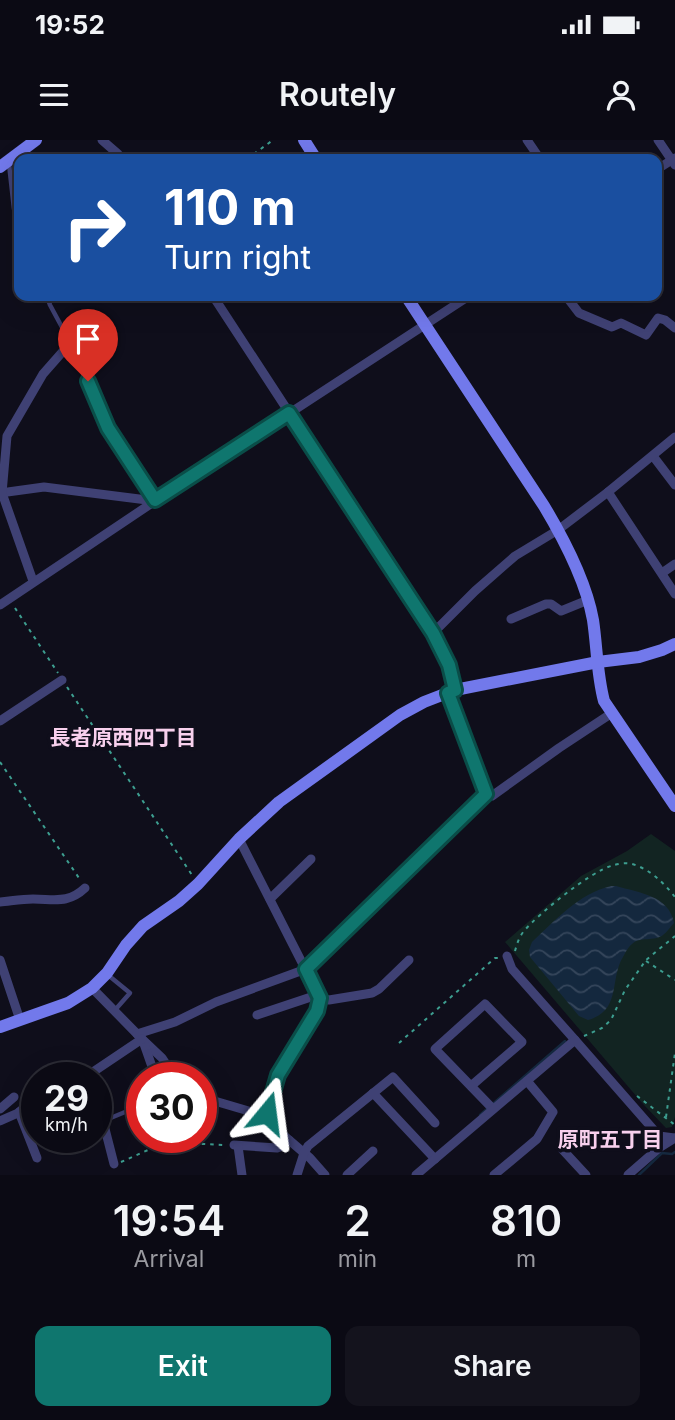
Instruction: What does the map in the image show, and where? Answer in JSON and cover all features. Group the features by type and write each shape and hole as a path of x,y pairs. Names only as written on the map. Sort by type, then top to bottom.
{"street":[{"path":"17,154 36,140"},
{"path":"102,140 118,154"},
{"path":"658,140 674,161"},
{"path":"216,301 433,633 449,665 452,692 486,794"},
{"path":"409,301 558,530 588,600 604,701 675,806"},
{"path":"0,605 155,500 462,301"},
{"path":"570,301 579,313 612,327 621,324 646,335 659,318 675,328"},
{"path":"33,581 1,493 4,444 43,374 71,345 79,357 108,428 155,500"},
{"path":"433,633 515,556 558,530 675,437"},
{"path":"653,456 675,485"},
{"path":"1,493 44,488 155,500"},
{"path":"608,492 675,594"},
{"path":"662,573 675,564"},
{"path":"511,619 546,604 551,604 561,611 588,600"},
{"path":"0,1027 68,1003 92,988 143,926 198,884 239,839 279,802 400,715 424,702 452,692 598,662 639,657 675,644"},
{"path":"0,721 62,680"},
{"path":"486,794 492,796 612,713"},
{"path":"106,1062 140,1037 216,1002 306,969 486,794"},
{"path":"239,839 320,998 317,1011 278,1075 267,1113"},
{"path":"270,899 311,859"},
{"path":"0,902 34,899 58,902 78,895 85,888"},
{"path":"511,953 512,969 577,1036 659,1136 675,1138"},
{"path":"0,960 20,1020"},
{"path":"257,1015 311,997 328,1000 372,993 409,960"},
{"path":"92,988 165,1062"},
{"path":"471,1086 522,1042 485,1004 435,1049 493,1110"},
{"path":"422,1173 577,1036"},
{"path":"140,1037 150,1062"},
{"path":"297,1175 308,1146 393,1077 435,1123"},
{"path":"494,1175 537,1139 553,1112 527,1081"},
{"path":"373,1093 435,1159"},
{"path":"0,1108 14,1097"},
{"path":"217,1102 252,1112 267,1113"},
{"path":"0,1121 19,1112 37,1158"},
{"path":"267,1113 282,1134 326,1175"},
{"path":"628,1175 675,1138"},
{"path":"242,1175 236,1145 276,1148 289,1140"},
{"path":"561,1148 586,1175"},
{"path":"347,1175 373,1151"},
{"path":"110,1153 114,1164"}],"lane":[{"path":"4,164 14,209"},
{"path":"49,301 71,345"},
{"path":"107,973 130,993 114,1011"}],"path":[{"path":"254,154 273,140"},
{"path":"9,599 198,884"},
{"path":"0,762 85,888"},
{"path":"399,1044 495,958 511,953 520,937 535,920 584,880 609,866 631,864 649,872 675,897"},
{"path":"577,1036 584,1037 607,1025 625,990 646,960 675,936"},
{"path":"646,960 675,980"},
{"path":"666,1117 675,1053"},
{"path":"630,1090 675,1125"},
{"path":"114,1164 166,1142 236,1145"}],"green space":[{"path":"651,834 675,851 675,1117 672,1127 666,1128 505,942 581,876 627,851"}],"water":[{"path":"611,886 643,893 660,901 666,906 674,923 659,937 639,940 629,947 619,966 610,1002 599,1015 588,1020 579,1016 530,957 529,950 532,942 578,901"}],"waterway":[{"path":"480,1115 565,1041"},
{"path":"639,1175 662,1153 675,1152"}],"district":[{"name":"長者原西四丁目","path":"123,738"},
{"name":"原町五丁目","path":"610,1140"}],"route":[{"path":"88,381 108,428 155,500 289,413 433,633 449,665 455,690 448,693 486,794 306,969 320,998 317,1011 278,1075 267,1113"}]}
